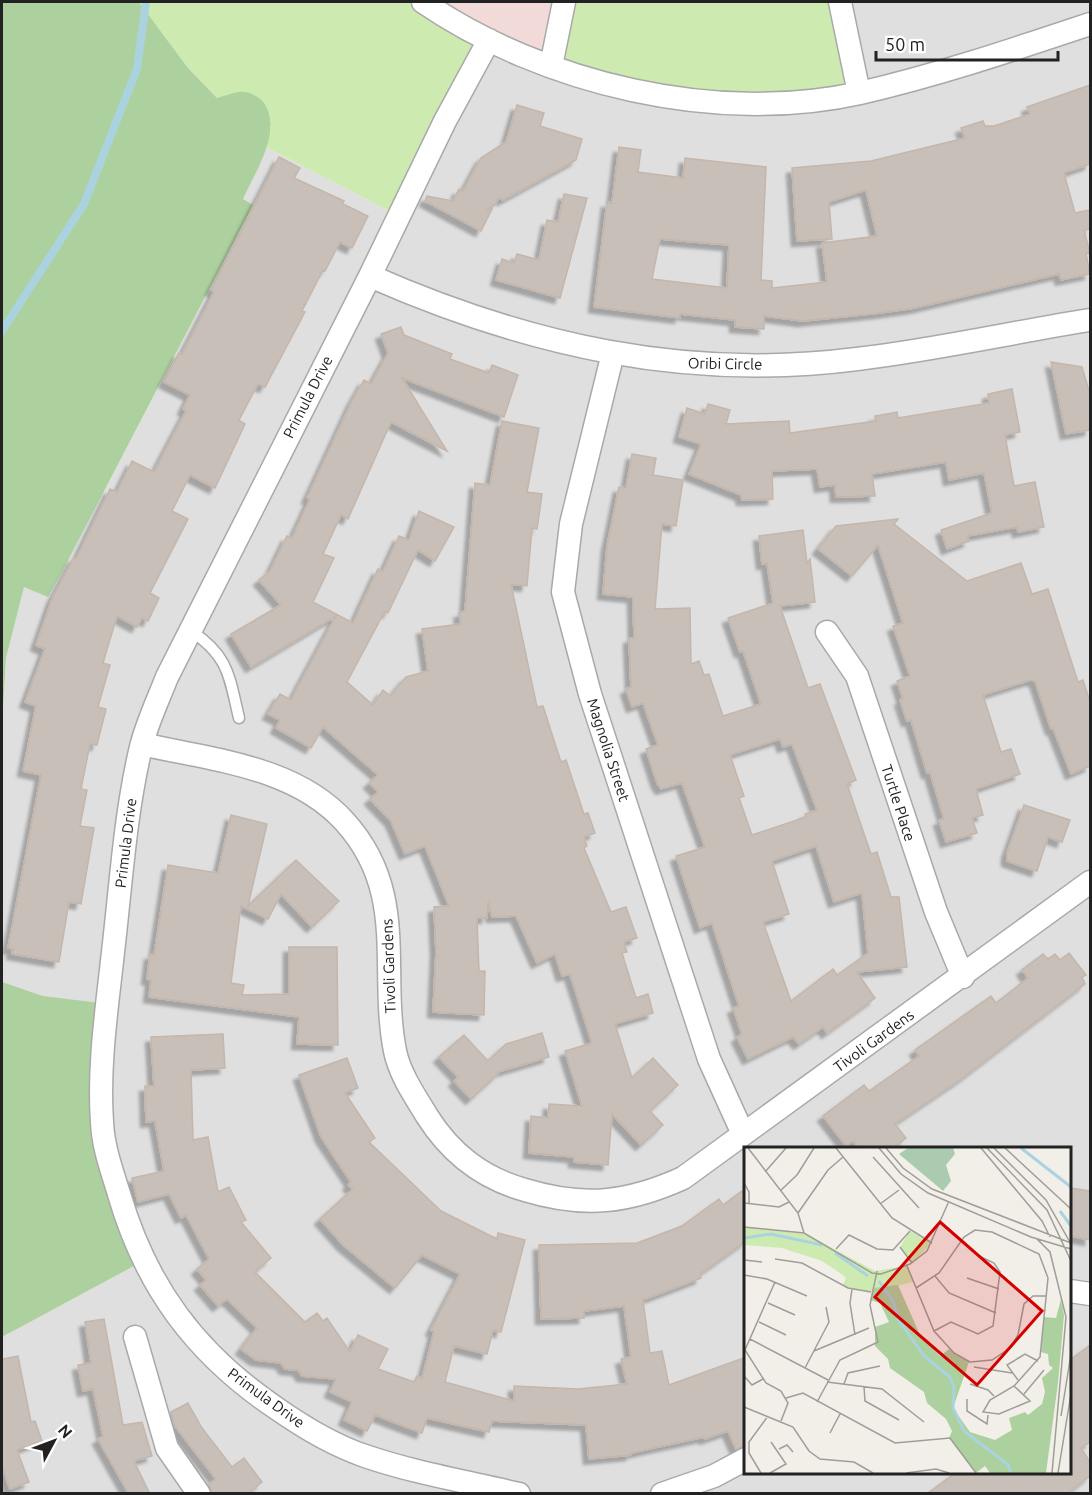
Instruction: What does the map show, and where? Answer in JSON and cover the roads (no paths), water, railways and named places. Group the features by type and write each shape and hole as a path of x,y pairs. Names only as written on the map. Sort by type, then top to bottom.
{"street":[{"path":"427,2 489,40 551,66 606,84 696,99 788,102 859,93 977,61 1090,24"},
{"path":"551,66 564,2"},
{"path":"840,2 859,93"},
{"name":"Primula Drive","path":"489,40 445,121 370,276 278,453 167,677 142,744 129,811 101,1070 102,1124 109,1163 130,1234 144,1263 161,1293 190,1333 243,1385 291,1418 362,1455 405,1469 519,1494"},
{"name":"Oribi Circle","path":"370,276 439,306 502,327 559,343 666,362 811,363 857,360 1090,320"},
{"name":"Magnolia Street","path":"613,353 571,524 563,592 590,694 709,1059 743,1134"},
{"name":"Turtle Place","path":"827,632 857,676 928,891 963,977"},
{"name":"Tivoli Gardens","path":"142,744 276,775 320,799 355,833 371,861 384,895 390,923 389,1007 395,1053 406,1082 437,1132 472,1168 511,1186 542,1196 579,1201 607,1201 649,1194 683,1178 963,977 1090,882"},
{"path":"1071,1291 1090,1294"},
{"path":"135,1337 167,1448 199,1494"},
{"path":"662,1494 714,1476 744,1460"}],"lane":[{"path":"191,631 211,644 222,658 239,718"}],"waterway":[{"path":"2,331 84,204 137,69 146,2"}]}
